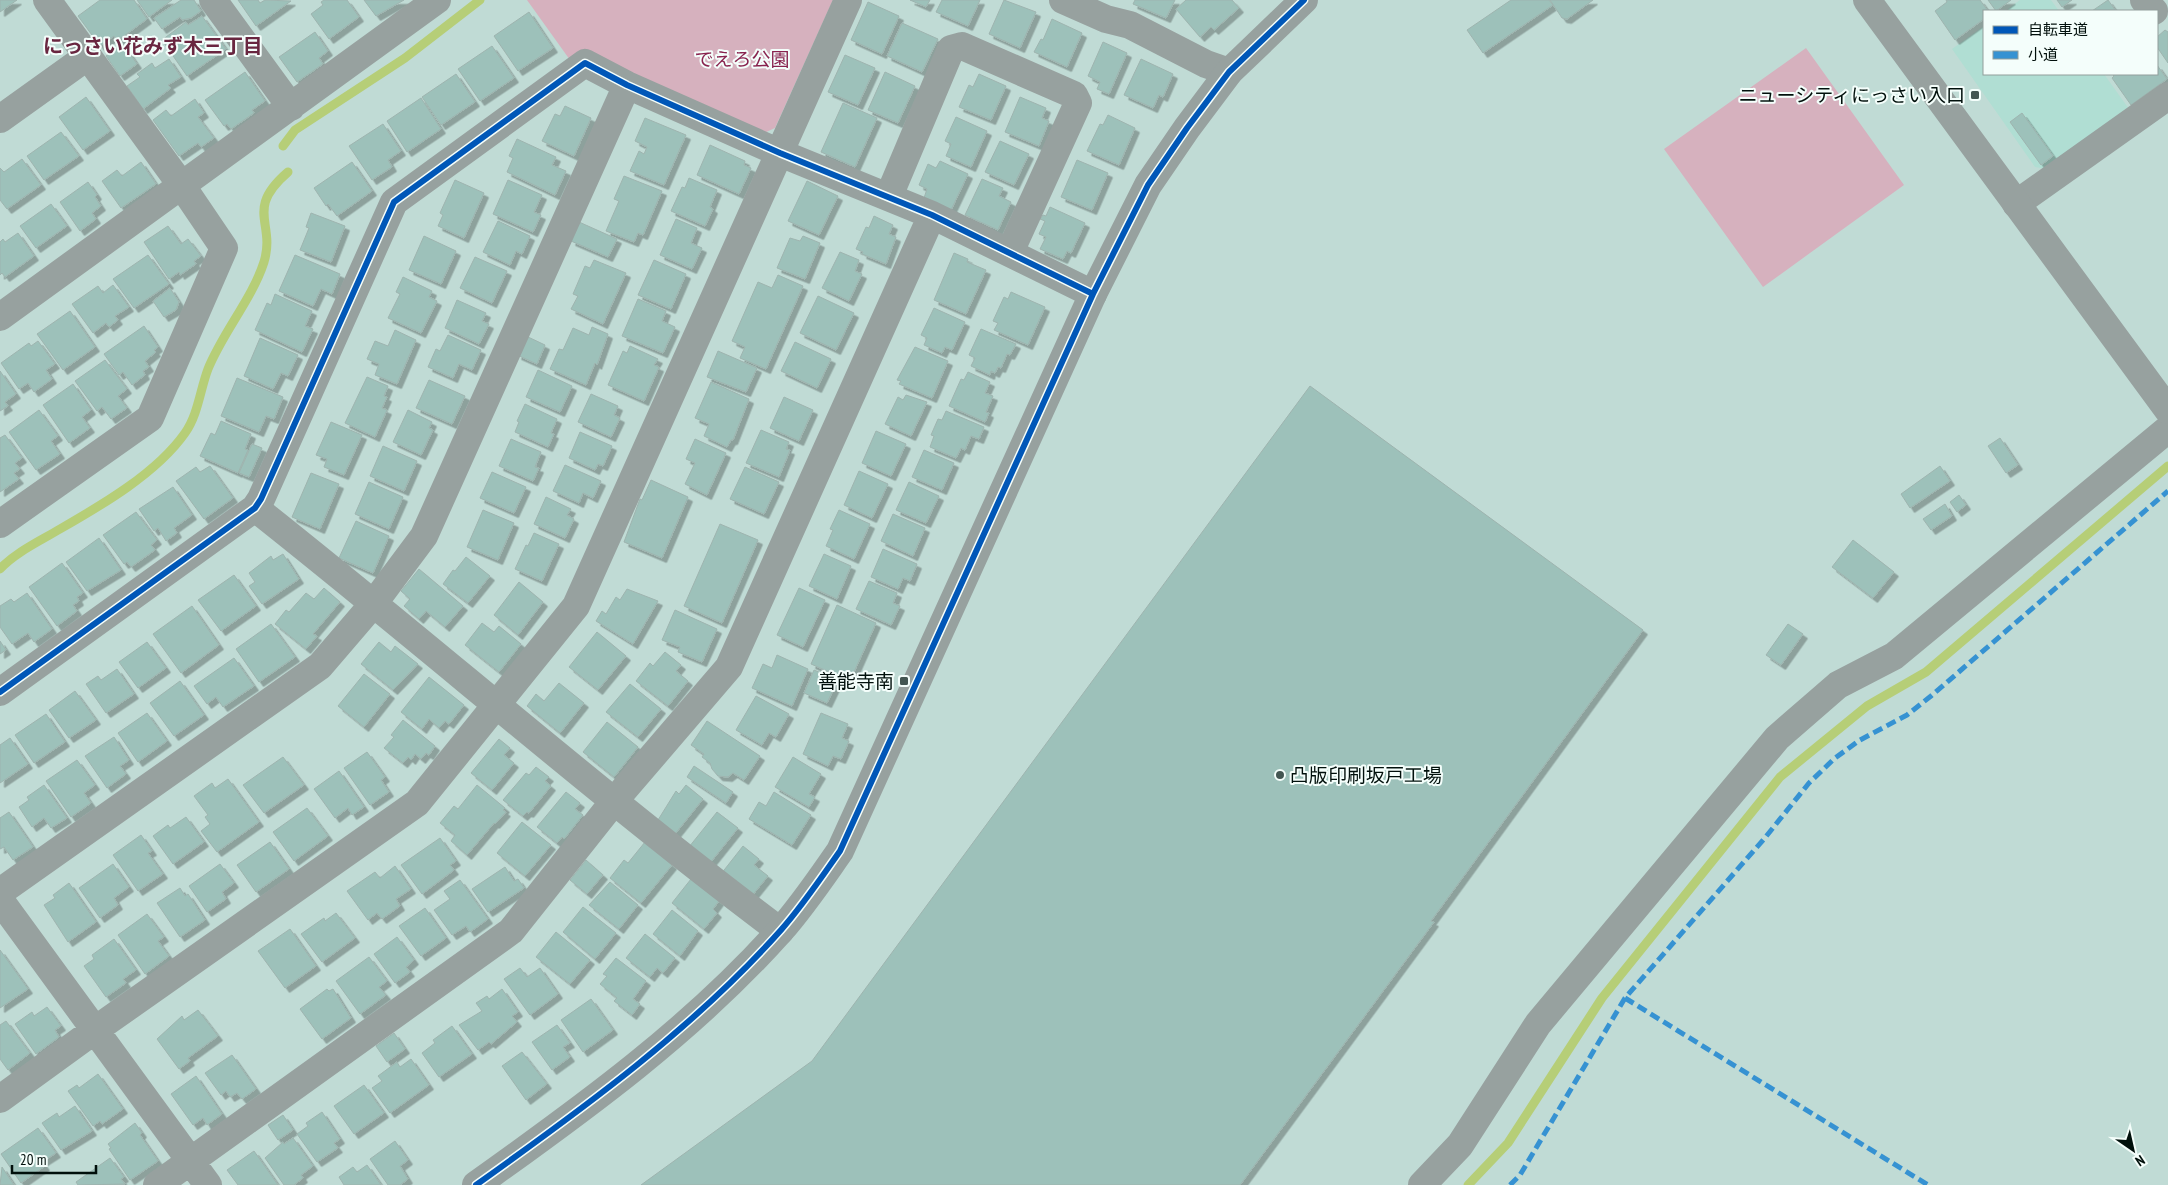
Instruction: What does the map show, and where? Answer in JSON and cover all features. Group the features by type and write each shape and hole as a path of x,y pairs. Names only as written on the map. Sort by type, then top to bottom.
{"street":[{"path":"0,524 150,418 224,248 182,186 46,0"},
{"path":"213,0 291,107"},
{"path":"0,317 437,0"},
{"path":"0,1099 417,803 576,606 848,0"},
{"path":"1063,0 1106,19 1130,25 1206,64 1229,72"},
{"path":"476,1185 617,1081 675,1034 780,931 840,851 935,647 1093,294 1148,185 1186,128 1229,72 1304,0"},
{"path":"1867,0 2168,410"},
{"path":"2144,0 2154,10"},
{"path":"2157,10 2168,3"},
{"path":"889,196 951,49 962,46 1074,95 1078,104 1010,252"},
{"path":"0,119 88,56"},
{"path":"0,692 254,508 265,490 394,202 585,63 780,153 932,215 1093,294"},
{"path":"0,892 320,666 374,603 424,536 627,84"},
{"path":"2016,204 2168,96"},
{"path":"157,1185 511,931 615,800 729,667 932,215"},
{"path":"1422,1185 1460,1145 1538,1024 1777,738 1838,685 1894,656 2168,429"},
{"path":"254,508 780,931"},
{"path":"0,900 208,1185"}],"shaded area":[{"path":"2020,0 2051,0 2058,10 2006,10"},
{"path":"1983,27 1983,75 2105,75 2129,109 2046,169 2035,167 1952,49"}],"green space":[{"name":"でえろ公園","path":"527,0 833,0 775,128 764,133 570,60"},
{"path":"1806,48 1904,185 1763,287 1664,149"}],"building":[{"path":"0,0 17,0 0,12"},
{"path":"100,0 134,0 147,19 117,41 114,36 100,46 78,16"},
{"path":"137,0 172,0 149,17"},
{"path":"181,0 194,0 201,11 191,18 182,20 180,17 162,29 154,18"},
{"path":"238,0 258,0 260,3 265,0 291,1 256,26"},
{"path":"324,0 347,0 359,17 329,39 311,14 323,5 321,2"},
{"path":"364,0 404,0 376,16"},
{"path":"910,0 930,0 926,7"},
{"path":"942,0 980,0 968,26 936,12"},
{"path":"1004,0 1036,12 1020,48 989,34"},
{"path":"1135,0 1175,0 1166,18 1133,4"},
{"path":"1186,0 1232,0 1239,8 1214,30 1211,27 1200,37 1176,9"},
{"path":"1511,0 1549,0 1553,5 1483,53 1467,30"},
{"path":"1550,0 1593,0 1567,19 1562,18"},
{"path":"1946,0 1980,0 1987,10 1983,10 1983,20 1955,40 1935,11 1947,2"},
{"path":"1988,0 2011,0 1997,10 1995,10"},
{"path":"2057,0 2072,0 2062,7"},
{"path":"2108,0 2115,10 2093,10"},
{"path":"868,2 899,16 882,54 851,40"},
{"path":"529,12 553,48 518,71 494,36"},
{"path":"202,16 226,49 187,76 162,40 186,22 188,25"},
{"path":"1052,19 1082,33 1067,67 1034,52 1041,39 1043,40"},
{"path":"902,23 938,39 922,72 887,56"},
{"path":"2165,30 2168,32 2168,63 2158,48 2158,36"},
{"path":"315,32 328,51 319,58 323,64 297,82 279,57"},
{"path":"1103,42 1127,53 1109,94 1097,89 1100,82 1088,76"},
{"path":"123,44 137,64 120,76 106,56"},
{"path":"492,46 514,78 480,101 458,69"},
{"path":"845,55 875,68 858,105 828,92"},
{"path":"169,59 181,77 168,85 171,88 143,109 127,86 140,77 137,74 152,63 155,68"},
{"path":"1141,59 1173,74 1163,97 1159,95 1153,108 1124,95"},
{"path":"2158,66 2167,79 2131,105 2112,78 2114,76 2158,75"},
{"path":"245,72 265,101 252,110 254,113 231,129 227,124 224,126 205,100"},
{"path":"885,72 915,86 898,123 868,110"},
{"path":"456,74 475,102 441,125 422,97"},
{"path":"979,74 1006,86 991,120 959,107 969,85 973,87"},
{"path":"86,97 110,131 83,150 59,117"},
{"path":"1020,97 1046,108 1042,118 1049,121 1039,146 1005,132"},
{"path":"421,98 441,129 407,152 387,121"},
{"path":"195,99 204,113 198,117 214,138 201,147 198,143 179,156 153,120 166,110 171,116"},
{"path":"843,103 877,118 855,167 821,152"},
{"path":"565,106 591,118 574,156 542,141 555,114 560,116"},
{"path":"2022,113 2053,156 2041,165 2010,122"},
{"path":"1108,115 1135,128 1119,165 1087,151 1100,124 1103,125"},
{"path":"956,117 987,131 971,167 946,156 951,144 945,141"},
{"path":"645,118 686,135 664,185 630,171 639,151 644,154 647,147 635,141"},
{"path":"383,124 401,151 388,160 392,167 372,180 349,146"},
{"path":"61,132 79,156 44,180 27,156"},
{"path":"517,139 556,157 552,165 566,171 555,195 507,172 513,158 509,156"},
{"path":"1000,141 1029,154 1014,185 985,172"},
{"path":"710,145 745,161 744,165 751,168 739,194 697,175"},
{"path":"22,159 41,185 7,209 0,200 0,168 4,172"},
{"path":"1077,160 1108,173 1092,210 1061,197"},
{"path":"940,161 968,174 951,210 924,198 927,189 919,185 928,164 936,168"},
{"path":"141,162 156,184 121,208 102,181 117,170 122,176"},
{"path":"352,162 372,191 337,216 328,204 326,206 314,188"},
{"path":"624,176 662,191 643,235 638,233 634,242 606,231 619,201 614,199"},
{"path":"689,178 717,190 710,207 713,209 705,226 671,211 682,187 685,188"},
{"path":"982,179 1003,188 999,196 1011,202 998,230 965,215"},
{"path":"455,180 484,193 464,238 438,226 443,215 440,213"},
{"path":"508,180 542,195 534,212 541,215 533,232 493,214"},
{"path":"807,181 838,196 819,235 788,221"},
{"path":"88,182 97,195 95,197 101,206 92,213 96,219 80,231 60,202"},
{"path":"51,204 67,226 36,248 20,226"},
{"path":"1050,207 1085,223 1071,253 1067,251 1063,259 1040,249 1046,237 1039,234 1045,221 1040,219 1043,215 1046,216"},
{"path":"311,213 345,226 331,262 300,250 309,228 306,227"},
{"path":"874,216 893,225 889,234 896,237 886,264 862,254 863,252 856,249 866,227 869,228"},
{"path":"676,219 697,228 691,243 702,248 692,269 660,255"},
{"path":"498,221 530,236 522,254 516,251 510,265 483,252"},
{"path":"579,222 617,239 608,257 571,241"},
{"path":"168,226 181,244 188,239 201,256 194,261 196,264 180,275 179,272 169,279 144,242"},
{"path":"18,233 34,256 5,277 2,273 0,275 0,242 3,239 5,242"},
{"path":"424,236 456,251 441,284 409,270"},
{"path":"803,236 820,243 805,279 777,268 790,238 800,241"},
{"path":"840,252 859,260 855,271 862,274 849,301 822,288"},
{"path":"954,253 968,259 967,262 986,270 966,314 934,300"},
{"path":"148,255 169,284 134,308 113,279"},
{"path":"295,255 340,274 332,294 321,289 313,306 279,291"},
{"path":"475,257 507,271 492,303 460,288"},
{"path":"594,260 626,273 603,324 571,309 578,296 573,294 585,266 590,268"},
{"path":"654,260 686,274 671,309 638,295"},
{"path":"778,275 803,286 766,369 740,358 745,347 732,341 758,282 772,288"},
{"path":"403,277 432,291 429,297 437,301 421,333 388,318 400,294 396,292"},
{"path":"113,285 129,307 115,316 118,320 109,327 106,323 93,333 72,304 98,286 103,293"},
{"path":"170,288 179,302 176,310 164,317 153,301"},
{"path":"1011,292 1045,307 1028,345 994,330 998,323 993,321 1004,297 1008,299"},
{"path":"275,294 312,311 305,326 313,329 302,352 255,330 267,303 271,305"},
{"path":"818,296 854,313 836,350 800,333"},
{"path":"638,299 666,311 662,321 675,327 663,353 622,336"},
{"path":"457,300 486,313 482,321 489,324 479,344 445,328"},
{"path":"934,308 965,322 952,350 945,347 942,353 924,345 927,338 921,335"},
{"path":"70,311 95,347 63,370 37,334"},
{"path":"144,326 158,347 154,350 156,352 145,361 149,367 143,371 145,375 132,385 123,372 119,375 104,354"},
{"path":"592,327 608,334 597,365 595,363 586,385 550,369 559,349 563,350 573,328 589,335"},
{"path":"981,329 1016,344 1010,355 1007,354 1001,368 998,367 995,373 991,371 990,375 971,366 975,358 969,355"},
{"path":"395,330 416,340 397,384 375,375 379,364 367,359 375,341 388,346"},
{"path":"448,335 481,350 472,370 459,364 453,378 428,367 436,349 440,351"},
{"path":"526,336 545,345 537,364 517,355"},
{"path":"260,338 298,355 288,376 281,373 273,389 244,376"},
{"path":"38,341 55,364 46,370 52,379 34,392 28,383 19,389 1,363 29,343 31,346"},
{"path":"795,342 831,359 817,388 781,371"},
{"path":"630,346 658,359 654,365 659,367 644,401 608,385 623,351 627,353"},
{"path":"915,347 948,361 932,398 899,384 901,381 897,380"},
{"path":"718,351 757,368 746,392 707,377"},
{"path":"105,360 127,389 118,396 127,408 111,419 102,407 97,411 75,381"},
{"path":"538,370 572,386 560,412 526,397"},
{"path":"0,371 16,394 5,402 8,406 0,411"},
{"path":"968,372 990,382 985,393 993,396 986,412 989,413 985,422 949,406 961,379 964,380"},
{"path":"367,377 388,386 384,396 387,397 382,408 387,410 375,437 345,423"},
{"path":"237,378 283,397 274,419 266,416 259,432 221,416"},
{"path":"429,380 465,396 452,424 416,408"},
{"path":"711,382 749,399 733,440 731,440 727,447 704,436 709,424 695,418"},
{"path":"73,384 91,410 82,417 90,428 69,443 43,405"},
{"name":"凸版印刷坂戸工場","path":"1310,386 1643,630 1431,921 1434,922 1240,1185 641,1185 812,1061"},
{"path":"591,394 618,406 614,415 620,418 611,437 578,422"},
{"path":"906,395 927,402 911,436 885,424 898,397 903,400"},
{"path":"784,397 813,410 799,441 770,428"},
{"path":"525,404 557,419 551,433 554,434 548,447 515,432 519,422 517,421"},
{"path":"39,410 58,436 51,441 60,454 36,470 9,432"},
{"path":"408,410 432,422 429,428 433,430 421,455 393,442"},
{"path":"946,411 984,427 979,439 971,436 965,450 961,448 956,458 930,447 934,436 931,435 938,419 942,420"},
{"path":"221,421 251,434 245,449 248,450 238,473 200,456 211,433 215,435"},
{"path":"331,422 362,435 344,475 324,467 327,459 316,455"},
{"path":"761,430 789,442 786,449 790,450 779,477 746,463"},
{"path":"876,431 906,444 891,476 862,463"},
{"path":"580,432 612,446 603,466 598,464 595,470 569,458"},
{"path":"5,435 22,458 15,463 20,469 14,473 19,479 0,492 0,438"},
{"path":"2000,438 2018,465 2006,473 1988,446"},
{"path":"511,439 541,452 535,467 539,468 533,481 499,466"},
{"path":"695,439 726,453 707,495 685,484 695,463 686,459"},
{"path":"252,444 262,448 249,477 239,473"},
{"path":"383,446 417,461 404,491 370,476"},
{"path":"924,450 954,463 942,490 912,477"},
{"path":"565,465 601,481 593,498 583,493 579,503 553,491"},
{"path":"210,466 233,498 204,519 176,481 196,467 200,472"},
{"path":"1940,466 1950,481 1910,508 1901,494"},
{"path":"745,467 779,482 764,514 730,499"},
{"path":"859,471 888,484 872,518 844,505"},
{"path":"492,472 526,487 514,513 480,498"},
{"path":"311,473 339,484 320,529 292,517"},
{"path":"651,480 688,497 662,558 624,542 640,499 642,500"},
{"path":"369,482 403,497 389,529 355,514"},
{"path":"909,482 939,496 926,523 896,510"},
{"path":"173,487 192,515 174,528 177,533 166,541 158,528 154,531 139,509"},
{"path":"1959,495 1966,505 1957,512 1950,502"},
{"path":"546,497 571,509 567,515 574,519 565,538 534,524"},
{"path":"1945,504 1952,516 1931,530 1923,519"},
{"path":"483,510 514,523 498,560 467,547"},
{"path":"839,510 870,524 854,559 826,546 833,530 830,529"},
{"path":"136,512 157,540 151,545 155,550 131,567 127,562 124,564 103,535"},
{"path":"893,514 925,528 913,556 881,541"},
{"path":"356,521 389,536 373,573 339,558"},
{"path":"720,524 758,540 722,623 684,606"},
{"path":"534,533 559,544 542,581 515,569"},
{"path":"99,538 121,570 87,591 66,562"},
{"path":"1853,540 1894,572 1873,598 1832,567"},
{"path":"883,549 917,564 910,581 903,578 898,589 871,577"},
{"path":"283,554 299,579 262,604 249,586 255,582 249,573 271,556 273,560"},
{"path":"824,554 851,566 837,599 809,586"},
{"path":"466,557 490,576 468,603 443,584"},
{"path":"62,563 83,593 77,597 79,601 73,605 77,611 57,626 29,587"},
{"path":"419,569 463,606 445,627 426,611 419,619 404,606 410,599 401,591"},
{"path":"234,575 256,606 221,631 198,600"},
{"path":"869,581 897,593 893,603 900,606 891,625 856,609"},
{"path":"519,582 543,602 518,635 494,615"},
{"path":"324,588 340,602 313,634 317,636 306,649 275,624 286,610 289,612 306,593 314,599"},
{"path":"799,588 825,600 803,647 777,635"},
{"path":"627,589 658,601 633,644 596,621 602,611 606,614 616,597 620,600"},
{"path":"27,593 52,629 34,642 28,633 12,644 0,627 0,606 11,599 14,602"},
{"path":"837,605 876,623 850,681 811,664"},
{"path":"192,606 219,645 181,673 153,634"},
{"path":"675,610 717,629 702,662 678,652 680,647 662,640"},
{"path":"482,623 494,632 499,626 521,644 499,672 465,645"},
{"path":"271,624 295,657 259,682 236,649"},
{"path":"1788,624 1803,634 1781,665 1766,655"},
{"path":"597,632 626,656 598,690 569,667"},
{"path":"0,641 6,650 0,654"},
{"path":"147,642 166,668 138,688 119,662"},
{"path":"379,642 391,652 395,646 418,664 393,690 361,664"},
{"path":"665,652 681,665 676,671 688,681 668,706 636,681 650,663 653,666"},
{"path":"777,655 808,669 792,706 752,688 763,664 772,668"},
{"path":"234,658 254,686 223,707 216,697 207,704 194,686"},
{"path":"117,669 134,694 106,713 86,684 98,676 101,680"},
{"path":"814,670 838,680 827,703 804,693"},
{"path":"364,674 390,694 364,727 338,706"},
{"path":"429,677 464,705 449,724 445,721 439,728 429,719 422,729 401,712"},
{"path":"180,681 204,715 174,736 150,703"},
{"path":"559,683 584,703 560,733 527,706 536,694 544,701"},
{"path":"630,684 661,709 638,737 606,712"},
{"path":"75,691 96,720 69,738 49,710"},
{"path":"756,696 789,714 776,737 769,733 762,745 736,730"},
{"path":"147,713 167,741 138,762 118,733"},
{"path":"821,713 848,724 842,738 849,741 841,759 833,756 828,766 803,754"},
{"path":"46,714 65,742 34,763 15,735"},
{"path":"403,720 435,746 429,755 426,753 421,759 415,754 411,760 408,757 403,763 384,748 394,737 391,735"},
{"path":"707,721 760,756 744,780 733,773 728,777 718,776 710,763 702,757 704,754 691,745"},
{"path":"607,722 638,747 614,777 583,752"},
{"path":"114,737 129,760 120,766 126,774 107,788 85,756"},
{"path":"10,738 28,764 0,783 0,745"},
{"path":"499,739 510,748 504,755 514,763 492,790 471,773"},
{"path":"367,752 385,777 381,780 389,792 370,805 344,768"},
{"path":"283,757 304,785 264,813 243,785"},
{"path":"793,757 821,774 809,794 815,797 809,807 775,787"},
{"path":"77,760 95,785 84,793 91,803 71,817 46,781"},
{"path":"694,766 733,792 726,803 687,777"},
{"path":"536,767 549,777 545,781 551,786 529,813 527,812 523,816 503,800 526,773 529,775"},
{"path":"339,771 364,807 352,815 348,808 335,818 314,789"},
{"path":"228,779 259,822 217,852 201,831 210,824 205,817 208,815 194,796 212,783 215,788"},
{"path":"44,785 67,818 51,828 44,818 32,827 19,807 29,800 27,797"},
{"path":"477,785 505,808 503,810 506,812 467,855 451,841 455,835 440,823 454,806 458,809"},
{"path":"686,785 703,799 675,834 658,820 676,791 679,794"},
{"path":"566,792 580,803 575,809 583,815 564,839 562,837 557,843 537,827"},
{"path":"774,792 811,815 792,845 749,819 759,802 766,806"},
{"path":"307,808 328,836 294,861 273,832"},
{"path":"9,812 33,847 13,860 4,847 0,849 0,818"},
{"path":"717,812 738,828 710,863 689,847"},
{"path":"186,817 204,842 173,864 153,836 168,825 170,828"},
{"path":"522,822 551,845 525,876 497,853"},
{"path":"141,835 152,851 148,853 163,874 138,891 113,855"},
{"path":"440,838 456,861 450,865 454,870 422,894 401,865"},
{"path":"270,842 289,869 256,892 237,865"},
{"path":"645,842 672,865 641,903 610,878 624,860 628,863"},
{"path":"743,846 759,859 754,865 768,876 751,897 721,874"},
{"path":"586,860 603,875 587,894 570,880"},
{"path":"113,864 129,887 114,898 118,905 100,918 79,888"},
{"path":"220,864 234,883 222,892 226,899 207,912 189,886"},
{"path":"395,866 411,889 396,899 400,906 382,919 377,913 368,920 347,891 375,872 380,878"},
{"path":"505,867 514,881 518,879 524,888 488,912 472,889"},
{"path":"691,879 719,901 713,909 717,913 704,929 672,903"},
{"path":"460,880 488,919 470,932 466,926 452,935 434,910 450,899 444,891"},
{"path":"610,882 638,905 619,929 589,905"},
{"path":"69,883 96,922 68,942 44,905 55,898 53,895"},
{"path":"180,888 185,896 188,894 205,920 180,937 157,903"},
{"path":"583,907 616,933 595,959 563,932"},
{"path":"425,908 446,938 421,956 399,926"},
{"path":"672,910 698,931 680,956 653,934"},
{"path":"336,913 355,938 322,962 301,934 324,918 325,921"},
{"path":"147,914 164,937 158,941 169,956 145,974 118,935"},
{"path":"290,929 316,966 285,988 258,951"},
{"path":"556,932 590,960 570,984 536,957"},
{"path":"645,934 675,958 663,973 657,968 650,977 626,958"},
{"path":"397,937 414,960 406,967 410,972 395,983 374,954"},
{"path":"114,939 136,970 123,979 126,983 106,997 84,966 94,959 92,955"},
{"path":"0,950 28,989 0,1008"},
{"path":"369,957 387,981 379,987 386,995 360,1014 336,981"},
{"path":"616,958 646,981 633,999 640,1004 632,1015 614,1001 617,998 600,984 607,976 603,974"},
{"path":"520,968 527,977 540,968 558,994 530,1015 504,979"},
{"path":"327,989 329,991 333,989 351,1018 322,1039 300,1009"},
{"path":"502,989 518,1012 512,1016 517,1022 491,1044 489,1042 478,1050 459,1025 482,1011 476,1003 487,996 489,999"},
{"path":"591,999 613,1030 583,1052 561,1020"},
{"path":"47,1007 61,1026 55,1030 59,1037 36,1054 15,1024 32,1012 34,1016"},
{"path":"198,1010 218,1036 188,1058 190,1061 179,1069 157,1039 182,1016 184,1020"},
{"path":"6,1021 30,1053 8,1070 0,1059 0,1025"},
{"path":"557,1025 570,1043 563,1047 570,1057 552,1070 532,1042"},
{"path":"452,1026 472,1054 439,1077 422,1053 435,1043 433,1040"},
{"path":"394,1033 405,1049 387,1062 376,1046"},
{"path":"522,1052 547,1084 526,1100 502,1066"},
{"path":"232,1055 256,1089 242,1099 237,1093 230,1097 226,1091 221,1095 205,1073"},
{"path":"411,1059 429,1085 390,1113 372,1088 382,1081 378,1076 397,1062 400,1067"},
{"path":"98,1074 123,1109 102,1124 100,1121 93,1126 68,1091 77,1085 79,1088"},
{"path":"196,1076 222,1114 207,1125 203,1118 193,1125 171,1094"},
{"path":"364,1085 384,1113 354,1134 334,1106"},
{"path":"75,1106 92,1131 61,1150 42,1123 57,1113 59,1117"},
{"path":"322,1112 340,1139 334,1143 338,1148 317,1162 297,1134 308,1126 306,1123"},
{"path":"283,1115 293,1130 278,1140 268,1125"},
{"path":"135,1123 142,1133 140,1135 158,1161 130,1180 109,1149 111,1148 108,1144"},
{"path":"38,1128 56,1153 42,1162 45,1166 21,1183 1,1154"},
{"path":"293,1138 313,1166 301,1175 303,1178 294,1185 284,1185 265,1158 283,1142 284,1144"},
{"path":"395,1141 408,1160 400,1166 408,1179 400,1185 388,1185 370,1159"},
{"path":"254,1151 278,1185 238,1185 227,1170"},
{"path":"110,1158 124,1177 121,1179 125,1184 78,1185 76,1182"},
{"path":"367,1165 381,1185 344,1185 339,1177 353,1167 357,1172"},
{"path":"2,1167 14,1185 0,1185"}],"waterway":[{"path":"283,146 295,130 405,58 480,0"},
{"path":"0,569 21,552 128,487 160,462 185,433 193,418 205,377 214,355 259,276 267,248 264,216 267,196 288,172"},
{"path":"1468,1185 1508,1143 1602,998 1780,777 1867,706 1926,672 2168,466"}],"marked path":[{"path":"1510,1185 1520,1175 1625,998 1764,839 1809,783 1835,758 1860,740 1907,715 1931,696 2168,491"},
{"path":"1625,998 1928,1185"}],"cycle path":[{"path":"476,1185 597,1097 711,1001 781,930 840,851 1093,294 1148,185 1187,128 1229,72 1304,0"},
{"path":"0,692 255,508 261,499 394,202 585,63 627,85 780,153 932,215 1093,294"}],"place":[{"name":"ニューシティにっさい入口","path":"1975,95"},
{"name":"善能寺南","path":"904,681"},
{"name":"凸版印刷坂戸工場","path":"1280,775"}],"district":[{"name":"にっさい花みず木三丁目","path":"153,46"}]}
